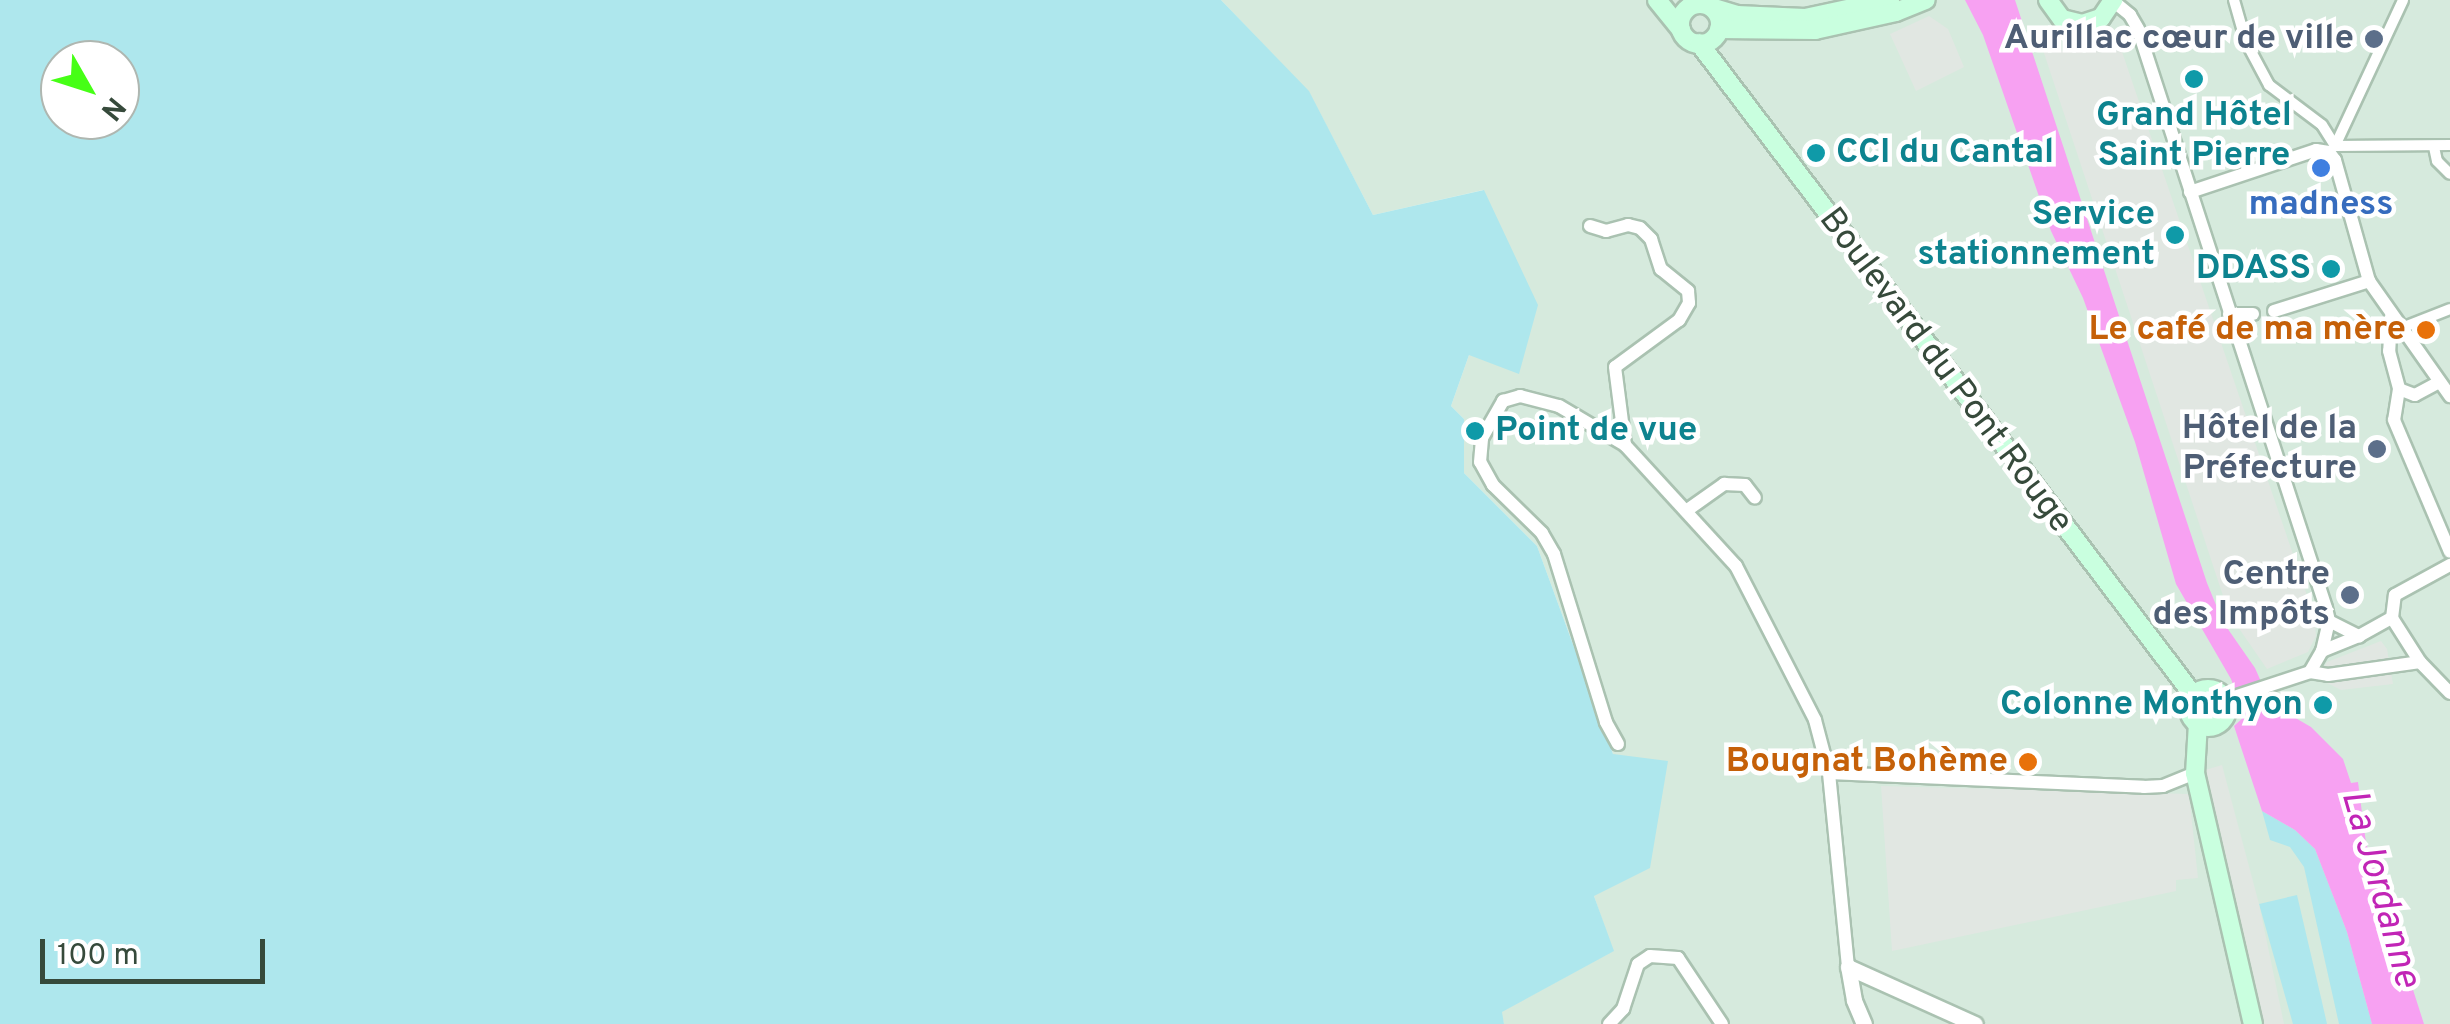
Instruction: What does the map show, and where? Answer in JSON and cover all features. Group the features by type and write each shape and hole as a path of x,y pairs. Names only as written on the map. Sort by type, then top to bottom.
{"main road":[{"path":"1657,0 1699,44 1712,40 1719,29 1718,16 1698,4"},
{"path":"1682,30 1683,13 1698,4 1737,16 1804,9 1849,11 1926,0"},
{"path":"2048,0 2062,20 2082,24 2101,18 2113,1"},
{"path":"1741,28 1828,28 1895,6"},
{"path":"1719,29 1798,24 1804,9"},
{"path":"1828,28 1849,11"},
{"name":"Boulevard du Pont Rouge","path":"1699,44 2194,696"},
{"path":"2198,723 2218,724 2226,715 2230,698 2210,689 2194,696 2191,714 2198,723 2195,773 2253,1024"}],"street":[{"path":"2234,0 2246,42 2269,84 2322,126 2332,149 2369,281 2382,295 2391,317 2388,351 2399,389 2394,420 2450,552"},
{"path":"2332,149 2403,0"},
{"path":"2113,1 2130,16 2138,30 2329,621 2322,651 2310,672"},
{"path":"2190,192 2316,150 2450,145"},
{"path":"2434,147 2437,161 2450,174"},
{"path":"1590,226 1606,231 1628,225 1640,228 1652,239 1661,269 1688,291 1688,303 1679,320 1616,367 1625,445"},
{"path":"2274,311 2369,281"},
{"path":"2404,327 2450,309"},
{"path":"2229,314 2252,314"},
{"path":"2391,317 2404,327 2450,396"},
{"path":"2399,389 2415,395 2439,382"},
{"path":"1618,744 1606,722 1554,554 1542,533 1492,485 1480,462 1482,438 1504,401 1520,396 1559,406 1625,445 1736,566 1815,720 1830,773 1848,967 1854,1000 1864,1024"},
{"path":"1686,511 1724,484 1745,485 1755,498"},
{"path":"2322,651 2392,618 2400,588 2450,564"},
{"path":"2392,618 2420,662 2450,693"},
{"path":"2329,621 2359,636"},
{"path":"2230,698 2310,672 2328,675 2420,662"},
{"path":"1830,773 2144,787 2162,786 2195,773"},
{"path":"1609,1024 1623,1009 1638,964 1650,956 1678,958 1722,1024"},
{"path":"1848,967 1975,1024"}],"shaded area":[{"path":"0,0 1221,0 1309,91 1373,215 1484,190 1538,305 1519,374 1469,355 1451,406 1464,419 1464,473 1537,546 1613,754 1668,761 1650,868 1594,896 1614,951 1502,1012 1504,1024 0,1024"},
{"path":"1221,0 2450,0 2450,1024 1504,1024 1501,1012 1613,951 1594,896 1613,754 1537,546 1464,473 1464,419 1451,406 1469,355 1483,190 1373,215 1309,92"},
{"path":"1929,16 1948,29 1964,67 1916,91 1890,34"},
{"path":"2118,40 2314,616 2316,636 2308,652 2267,669 2229,614 2043,50 2077,51"},
{"path":"2381,641 2387,649 2393,684 2341,690 2327,683 2323,669 2327,662"},
{"path":"2222,765 2259,904 2284,1024 2253,1024 2195,773"},
{"path":"1881,786 2189,794 2198,878 2176,880 2176,891 1892,951"},
{"path":"2262,811 2295,830 2315,849 2347,932 2372,1024 2339,1024 2304,867 2290,847 2270,840"},
{"path":"2297,895 2327,1024 2293,1024 2259,904"}],"water":[{"name":"La Jordanne","path":"1965,0 2015,0 2207,583 2223,622 2255,668 2274,711 2280,709 2311,727 2343,759 2351,783 2358,782 2366,843 2424,1024 2372,1024 2347,932 2315,849 2295,830 2262,811 2234,726 2245,716 2231,679 2176,584 2135,442 2083,298 2051,231 1983,35"}],"place":[{"name":"Aurillac cœur de ville","path":"2374,39"},
{"name":"Grand Hôtel Saint Pierre","path":"2194,79"},
{"name":"CCI du Cantal","path":"1816,153"},
{"name":"madness","path":"2321,168"},
{"name":"Service stationnement","path":"2175,235"},
{"name":"DDASS","path":"2331,269"},
{"name":"Le café de ma mère","path":"2426,330"},
{"name":"Point de vue","path":"1475,431"},
{"name":"Hôtel de la Préfecture","path":"2377,449"},
{"name":"Centre des Impôts","path":"2350,595"},
{"name":"Colonne Monthyon","path":"2323,705"},
{"name":"Bougnat Bohème","path":"2028,762"}]}
